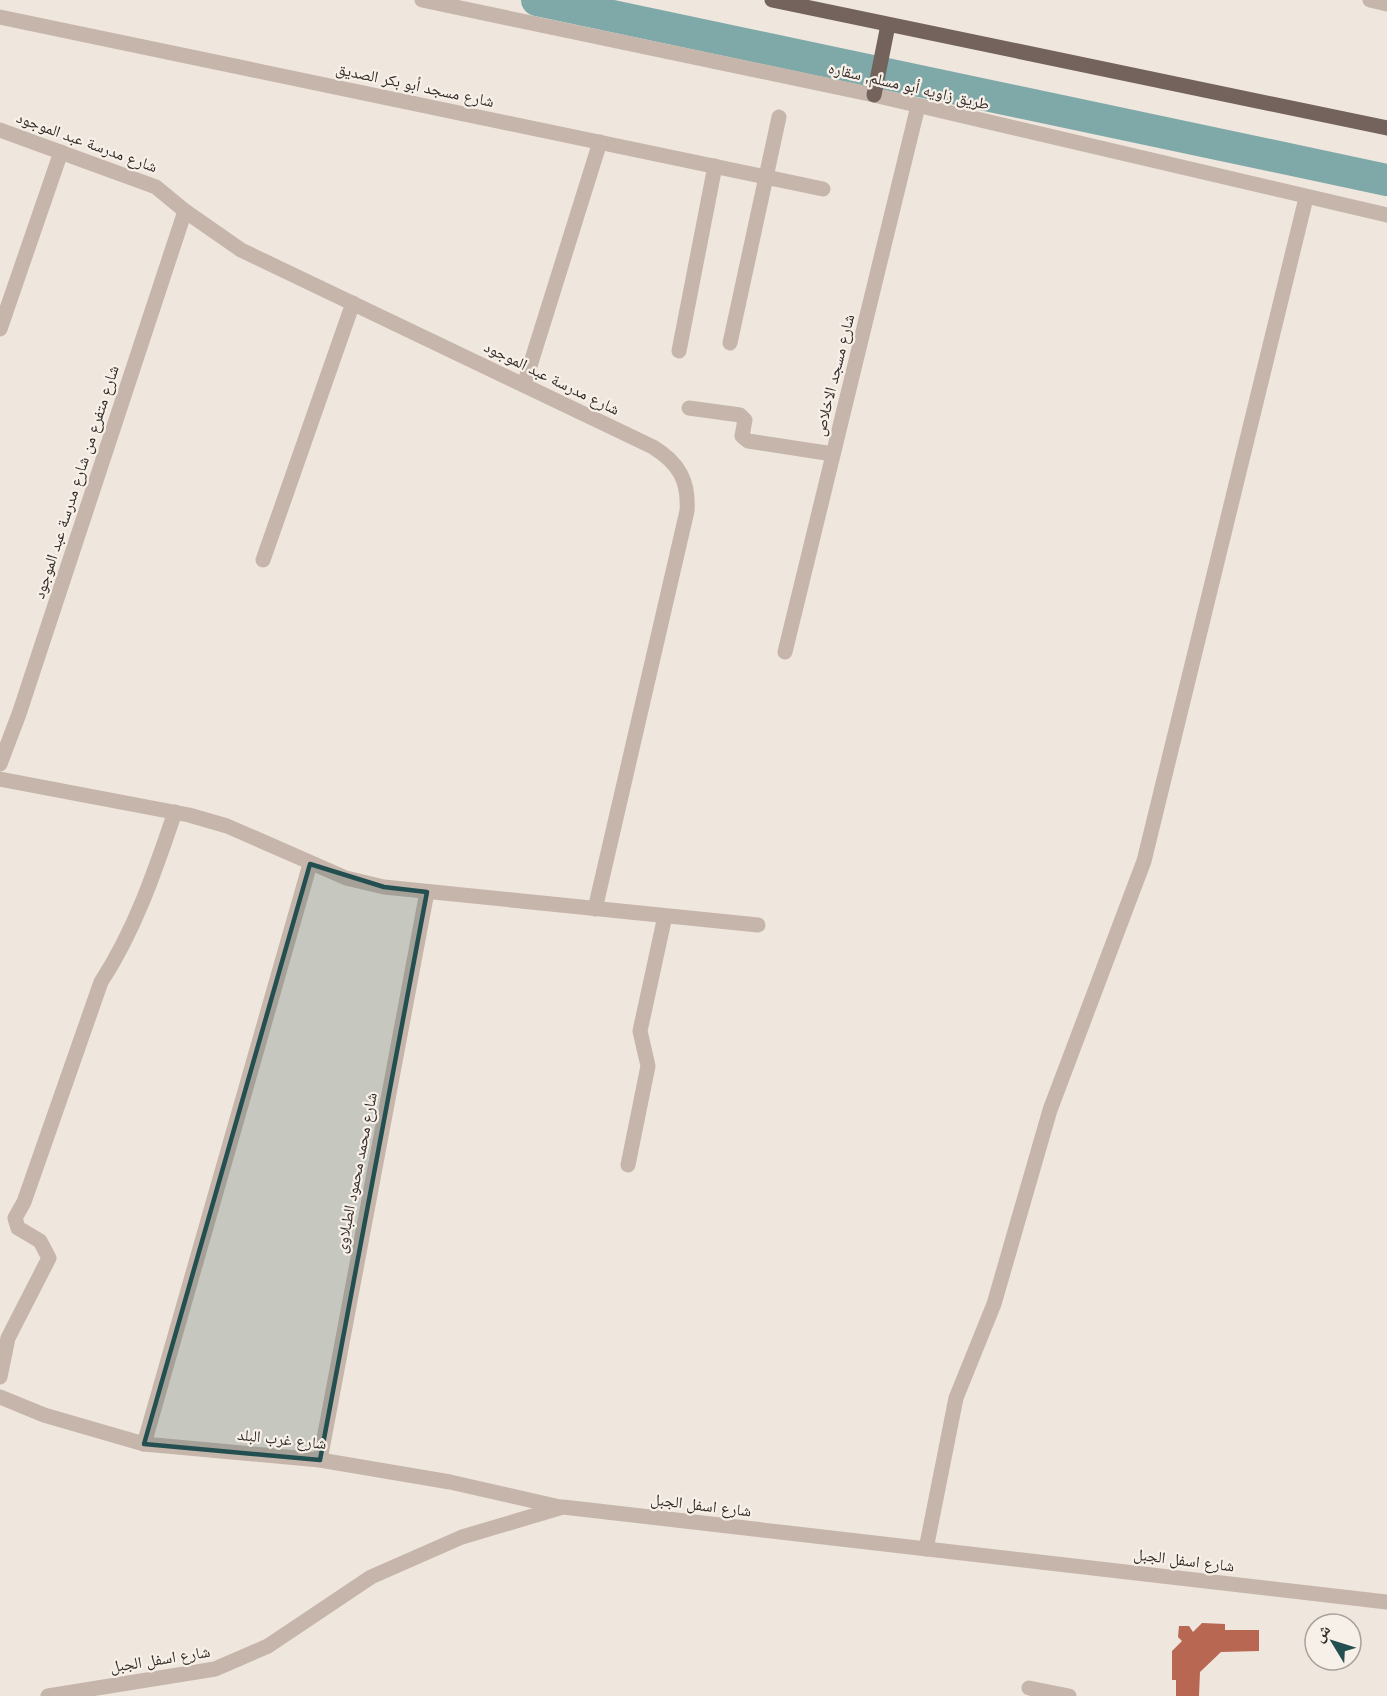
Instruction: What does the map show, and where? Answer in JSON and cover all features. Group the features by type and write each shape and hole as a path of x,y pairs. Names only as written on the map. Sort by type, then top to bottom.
{"main road":[{"path":"772,0 886,32 1387,128"},
{"path":"874,95 886,32"}],"street":[{"name":"طريق زاويه أبو مسلم, سقاره","path":"422,0 874,95 1306,198 1387,215"},
{"path":"1370,0 1387,4"},
{"name":"شارع مسجد أبو بكر الصديق","path":"0,17 823,189"},
{"name":"شارع مسجد الاخلاص","path":"785,652 918,106"},
{"path":"730,343 779,117"},
{"name":"شارع مدرسة عبد الموجود","path":"0,130 140,179 170,196 184,211 242,250 668,456 679,468 688,496 687,511 595,909"},
{"path":"524,385 600,142"},
{"path":"0,328 61,152"},
{"path":"679,351 715,166"},
{"path":"927,1549 956,1398 994,1304 1050,1110 1144,861 1306,198"},
{"name":"شارع متفرع من شارع مدرسة عبد الموجود","path":"0,764 184,211"},
{"path":"263,560 353,303"},
{"path":"689,408 740,415 745,420 742,436 748,441 833,454"},
{"path":"0,779 175,812 227,826 346,878 384,887 758,925"},
{"path":"0,1377 8,1338 49,1258 40,1241 18,1228 15,1218 24,1202 101,982 116,959 148,889 175,812"},
{"path":"144,1444 310,864"},
{"name":"شارع محمد محمود الطبلاوى","path":"320,1460 427,892"},
{"path":"628,1165 648,1066 640,1031 664,916"},
{"name":"شارع غرب البلد","path":"0,1396 54,1419 144,1444 320,1460 450,1482 563,1507"},
{"name":"شارع اسفل الجبل","path":"48,1696 215,1669 268,1647 371,1577 462,1537 563,1507 1387,1602"},
{"path":"1029,1689 1069,1696"}],"highlighted area":[{"path":"310,864 384,887 427,892 320,1460 144,1444"}],"building":[{"path":"1202,1623 1225,1624 1225,1630 1259,1630 1259,1651 1221,1652 1200,1672 1199,1696 1176,1696 1176,1680 1172,1680 1172,1651 1182,1641 1178,1637 1179,1626 1189,1626 1193,1632"}],"waterway":[{"path":"537,0 1387,180"}]}
